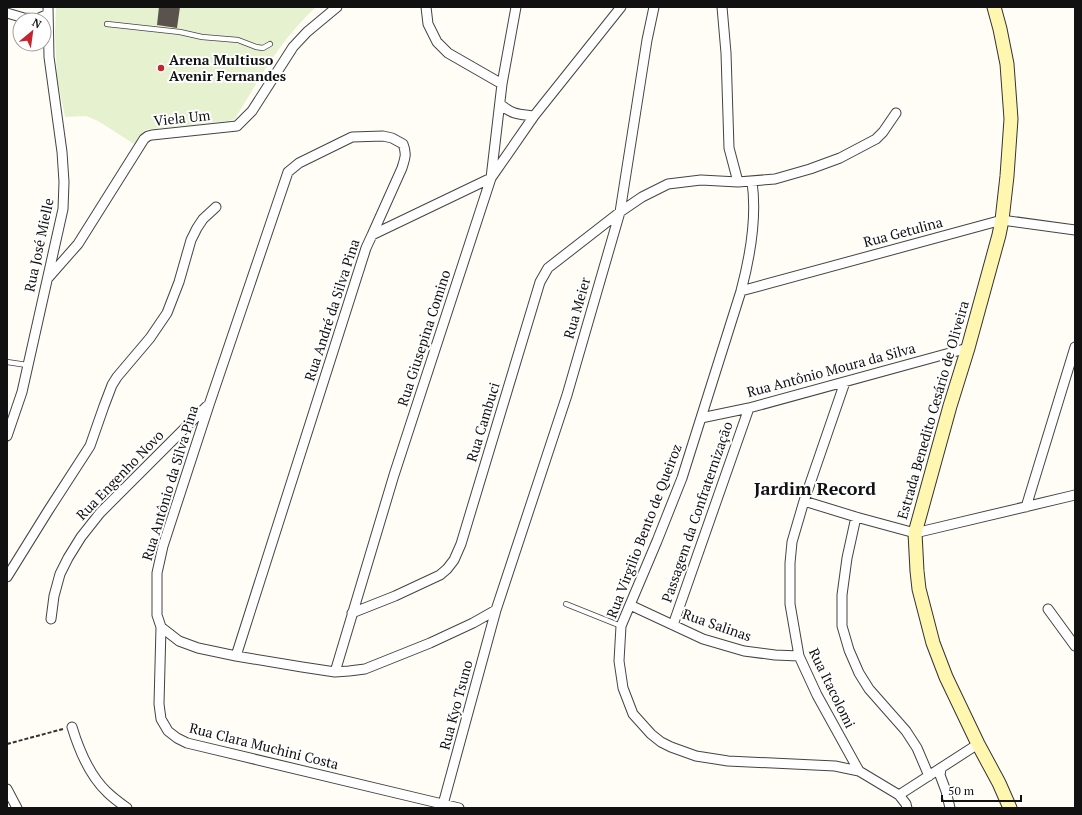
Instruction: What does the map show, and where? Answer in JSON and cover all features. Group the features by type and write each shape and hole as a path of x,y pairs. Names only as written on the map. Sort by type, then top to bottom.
{"main road":[{"name":"Estrada Benedito Cesário de Oliveira","path":"994,7 1008,64 1011,119 1007,176 1000,235 915,533 919,588 934,643 946,677 1010,808"}],"street":[{"name":"Viela Um","path":"47,278 78,244 144,139 152,135 236,126 252,111 293,47 307,32 337,7"},
{"path":"426,7 428,24 437,42 448,53 502,84"},
{"name":"Rua Giusepina Comino","path":"335,672 394,475 491,178 502,84 516,7"},
{"name":"Rua André da Silva Pina","path":"236,656 366,248 372,235 491,178 534,116 620,7"},
{"name":"Rua Meier","path":"496,610 566,395 620,212 654,7"},
{"path":"722,7 726,53 730,148 738,182"},
{"name":"Rua José Mielle","path":"7,436 22,392 63,208 64,182 62,152 49,57 48,11"},
{"path":"7,13 24,18 36,19 48,11"},
{"path":"500,104 510,112 520,115 534,116"},
{"name":"Rua Cambuci","path":"352,613 395,596 440,575 454,560 461,544 540,282 548,268 620,212 642,197 668,184 700,180 738,182 775,180 840,158 876,139 883,132 896,113"},
{"name":"Rua Antônio da Silva Pina","path":"161,627 157,615 157,573 163,546 288,172 299,162 352,137 383,136 392,138 404,144 406,152 405,158 372,235"},
{"name":"Rua Virgilio Bento de Queiroz","path":"752,182 754,208 747,267 741,291 682,478 621,626 619,661 623,688 633,714 651,734 661,742 671,747 696,756 728,761 835,766 859,771 899,795 906,804 907,808"},
{"path":"7,577 90,446 104,406 117,377 150,338 167,313 179,282 191,240 203,219 216,207"},
{"name":"Rua Getulina","path":"741,291 1002,220 1075,230"},
{"path":"1026,507 1075,347"},
{"name":"Rua Antônio Moura da Silva","path":"701,418 749,408 968,348"},
{"name":"Rua Itacolomi","path":"845,382 804,501 792,542 790,563 790,604 799,656 817,695 859,771"},
{"name":"Rua Engenho Novo","path":"51,619 54,596 60,574 81,537 100,513 209,405"},
{"name":"Passagem da Confraternização","path":"673,625 749,408"},
{"path":"804,501 915,533 1075,496"},
{"path":"856,517 847,558 842,595 842,626 849,650 859,673 869,689 906,731 917,748 929,776"},
{"name":"Rua Salinas","path":"630,605 703,638 744,652 799,656"},
{"path":"1048,609 1075,646"},
{"path":"161,627 180,641 198,648 236,656 335,672 365,669 437,640 496,610"},
{"name":"Rua Kyo Tsuno","path":"443,806 496,610"},
{"name":"Rua Clara Muchini Costa","path":"161,627 159,704 161,719 168,730 177,738 187,743 443,806 460,808"},
{"path":"72,727 78,748 92,773 107,792 127,808"},
{"path":"899,795 978,744"},
{"path":"940,769 940,775 950,808"},
{"path":"7,789 17,808"}],"lane":[{"path":"107,24 180,32 202,37 238,40 263,48 270,44"},
{"path":"7,362 27,365"},
{"path":"566,604 621,626"}],"path":[{"path":"7,744 72,727"}],"green space":[{"name":"Arena Multiuso Avenir Fernandes","path":"56,7 316,7 303,19 281,46 235,119 145,130 134,144 98,121 86,116 65,117 57,78 55,33"}],"building":[{"path":"159,7 180,7 177,28 157,25"}],"place":[{"name":"Arena Multiuso Avenir Fernandes","path":"161,68"}],"district":[{"name":"Jardim Record","path":"815,489"}]}
